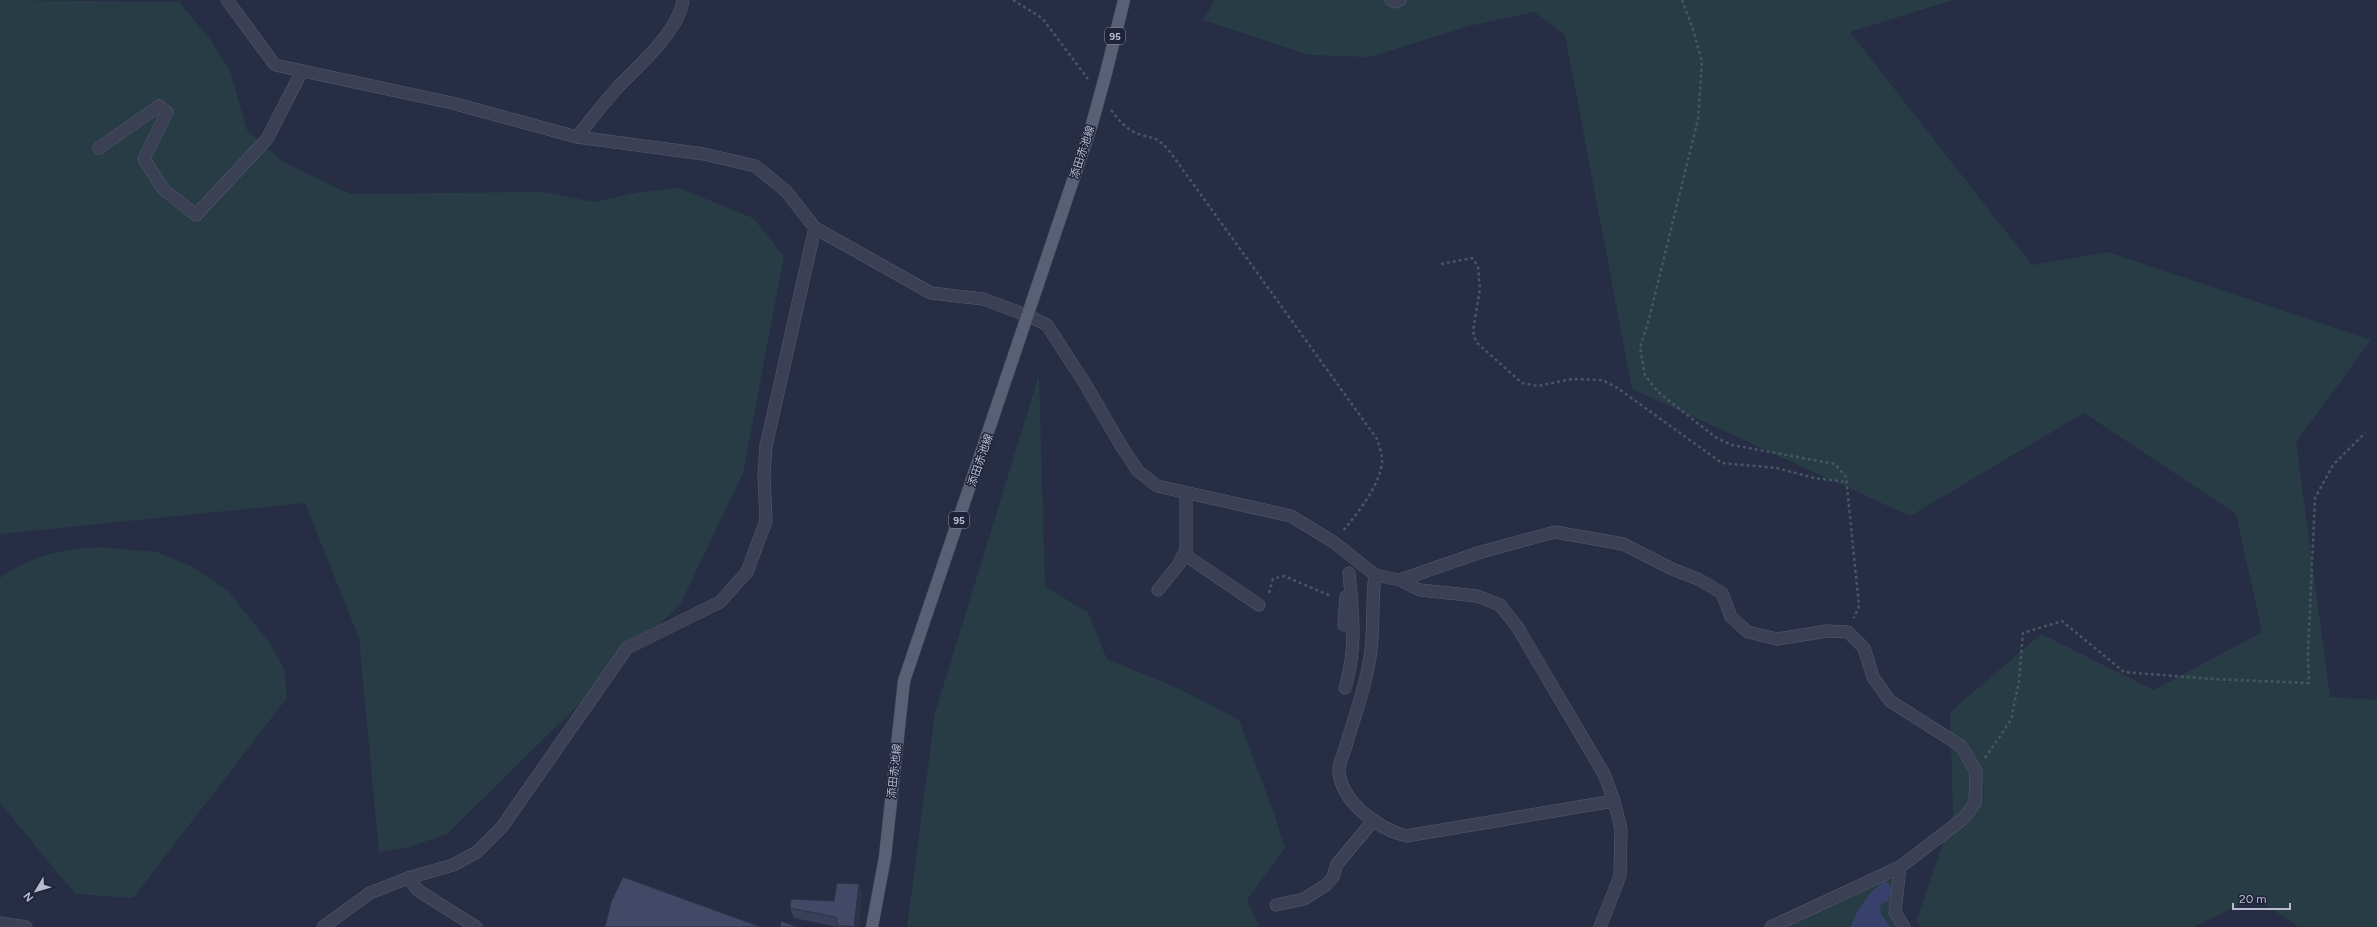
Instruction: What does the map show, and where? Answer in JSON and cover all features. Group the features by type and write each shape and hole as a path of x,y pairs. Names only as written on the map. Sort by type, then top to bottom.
{"main road":[{"name":"添田赤池線","path":"872,927 885,857 904,681 1029,316 1092,124 1124,0"}],"street":[{"path":"227,0 275,65 452,103 577,137 704,154 755,166 786,191 815,228 931,293 983,299 1029,316 1047,325 1084,382 1122,447 1138,471 1157,486 1186,494 1291,516 1335,543 1375,575 1400,580 1420,590 1477,596 1500,605 1518,628 1604,774 1614,801 1621,829 1620,876 1600,927"},
{"path":"577,137 599,109 668,33 682,7 683,0"},
{"path":"1391,0 1395,2 1400,0"},
{"path":"99,148 159,106 166,112 144,160 163,189 196,215 266,139 302,71"},
{"path":"324,927 370,894 408,878 453,865 477,852 502,827 627,648 720,602 747,572 766,521 764,474 766,446 815,228"},
{"path":"1158,590 1179,564 1186,550 1188,519 1186,494"},
{"path":"1400,580 1481,552 1556,532 1622,544 1672,569 1698,579 1722,593 1731,617 1748,632 1776,639 1827,630 1848,632 1864,648 1873,677 1890,701 1960,746 1976,771 1975,803 1964,818 1900,867 1771,927"},
{"path":"1184,554 1259,605"},
{"path":"1344,625 1349,573 1349,554"},
{"path":"1345,688 1352,664 1354,617 1349,573"},
{"path":"1375,575 1372,596 1373,631 1369,664 1338,771 1344,790 1353,802 1391,832 1406,836 1614,801"},
{"path":"1276,905 1304,898 1326,885 1333,877 1336,864 1374,820"},
{"path":"1900,867 1895,912 1904,927"},
{"path":"408,878 420,891 476,927"},
{"path":"0,923 26,927"}],"path":[{"path":"1013,0 1042,18 1092,84"},
{"path":"1682,0 1692,26 1702,62 1698,119 1649,320 1640,348 1645,375 1658,392 1715,437 1732,445 1835,464 1846,477 1859,606 1848,632"},
{"path":"1110,108 1124,126 1135,133 1157,138 1168,149 1377,438 1382,462 1378,476 1364,502 1335,543"},
{"path":"1441,264 1472,258 1478,266 1480,289 1473,331 1476,342 1522,383 1538,386 1572,379 1602,380 1616,387 1722,463 1777,468 1814,478 1846,482"},
{"path":"1976,771 2010,720 2019,681 2023,633 2062,621 2124,672 2212,679 2309,683 2308,653 2315,498 2334,465 2365,433"},
{"path":"1259,605 1268,599 1273,579 1284,576 1346,602"}],"shaded area":[{"path":"0,0 179,2 210,39 230,71 247,130 283,162 350,194 543,192 594,202 639,192 679,188 753,218 784,256 743,473 680,605 447,834 409,847 379,852 359,638 305,503 0,534"},
{"path":"1215,0 1953,0 1850,32 2032,265 2108,252 2371,340 2296,442 2330,697 2377,700 2377,927 2299,927 2255,898 2193,927 1921,927 1917,920 1953,813 1950,712 2041,634 2154,690 2262,632 2236,514 2084,413 1910,516 1632,389 1565,35 1534,12 1469,26 1370,57 1309,55 1203,20"},
{"path":"1039,375 1045,586 1088,613 1107,659 1180,689 1239,720 1274,813 1285,848 1247,900 1259,927 907,927 935,713"},
{"path":"97,547 157,552 193,567 228,591 269,642 284,668 287,698 133,898 75,894 0,803 0,578 22,564 46,555"},
{"path":"1887,876 1894,883 1904,927 1784,927"}],"water":[{"path":"1886,881 1891,888 1890,895 1888,901 1880,905 1881,914 1890,927 1851,927 1860,907 1875,889"}],"building":[{"path":"623,877 761,927 605,927 611,902"},
{"path":"837,883 859,884 854,927 837,925 836,917 790,908 791,899 834,901"},
{"path":"781,921 797,927 780,927"}]}
